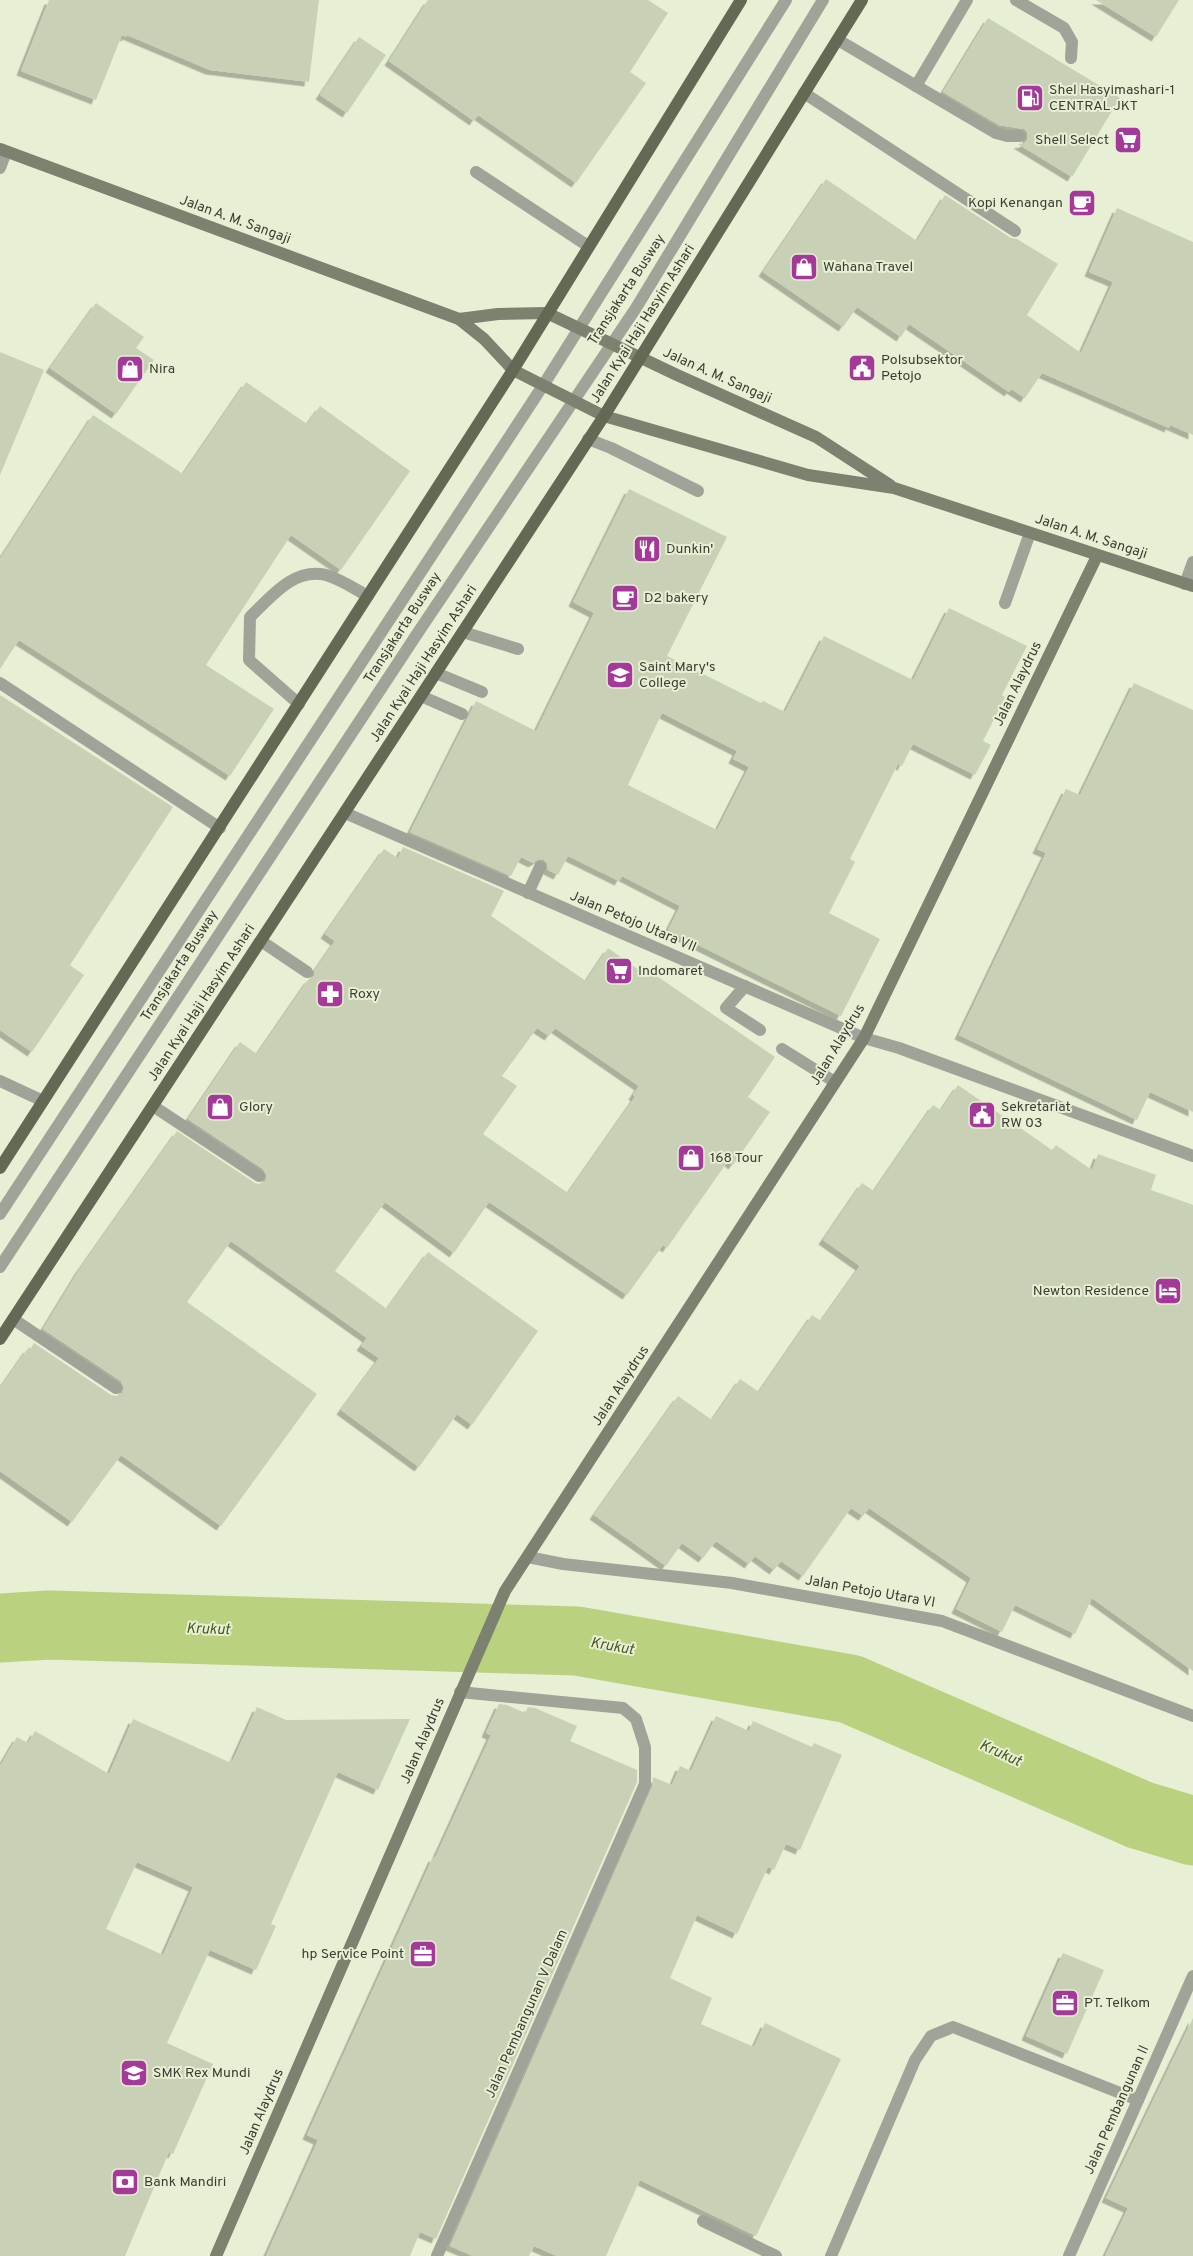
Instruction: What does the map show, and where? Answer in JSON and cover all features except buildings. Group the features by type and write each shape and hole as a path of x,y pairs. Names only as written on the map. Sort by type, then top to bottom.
{"main road":[{"path":"0,1168 513,370 741,0"},
{"name":"Jalan Kyai Haji Hasyim Ashari","path":"0,1339 604,416 862,0"}],"street":[{"name":"Transjakarta Busway","path":"0,1214 544,384 786,0"},
{"name":"Transjakarta Busway","path":"0,1267 573,400 636,308 822,0"},
{"path":"916,86 967,0"},
{"path":"1016,0 1064,28 1072,42 1071,58"},
{"path":"838,40 996,133 1007,136 1020,136"},
{"path":"804,94 1015,231"},
{"path":"0,168 3,151"},
{"name":"Jalan A. M. Sangaji","path":"3,151 459,319 484,339 513,370 604,416 808,475 894,488 1189,585"},
{"path":"476,172 588,246"},
{"name":"Jalan A. M. Sangaji","path":"459,319 498,314 547,314 816,437 894,488"},
{"path":"588,439 611,448 698,491"},
{"path":"1005,603 1030,533"},
{"name":"Jalan Alaydrus","path":"216,2256 462,1686 505,1591 864,1038 1097,556"},
{"path":"1189,585 1193,562"},
{"path":"299,704 249,660 250,617 285,583 314,572 329,576 368,596"},
{"path":"463,632 518,649"},
{"path":"436,673 482,692"},
{"path":"0,683 220,828"},
{"path":"421,696 462,714"},
{"name":"Jalan Petojo Utara VII","path":"345,813 864,1038 899,1048 1193,1156"},
{"path":"528,893 540,867"},
{"path":"261,940 308,972"},
{"path":"745,986 726,1008 760,1030"},
{"path":"782,1049 835,1082"},
{"path":"0,1080 43,1101"},
{"path":"153,1106 259,1176"},
{"path":"13,1319 116,1388"},
{"name":"Jalan Petojo Utara VI","path":"528,1557 563,1564 732,1583 942,1621 1193,1716"},
{"name":"Jalan Pembangunan V Dalam","path":"437,2256 645,1784 644,1746 636,1719 623,1708 462,1686"},
{"name":"Jalan Pembangunan II","path":"1069,2256 1193,1976"},
{"path":"831,2256 916,2060 931,2036 953,2027 1138,2100"},
{"path":"703,2222 776,2256"}],"waterway":[{"name":"Krukut","path":"0,1628 49,1625 577,1641 850,1689 1140,1815 1193,1831"}],"place":[{"name":"Shel Hasyimashari-1 CENTRAL JKT","path":"1030,98"},
{"name":"Shell Select","path":"1128,140"},
{"name":"Kopi Kenangan","path":"1082,203"},
{"name":"Wahana Travel","path":"804,267"},
{"name":"Polsubsektor Petojo","path":"862,368"},
{"name":"Nira","path":"130,369"},
{"name":"Dunkin'","path":"647,549"},
{"name":"D2 bakery","path":"625,598"},
{"name":"Saint Mary's College","path":"620,675"},
{"name":"Indomaret","path":"619,971"},
{"name":"Roxy","path":"330,994"},
{"name":"Glory","path":"220,1107"},
{"name":"Sekretariat RW 03","path":"982,1115"},
{"name":"168 Tour","path":"691,1158"},
{"name":"Newton Residence","path":"1168,1291"},
{"name":"hp Service Point","path":"423,1954"},
{"name":"PT. Telkom","path":"1065,2003"},
{"name":"SMK Rex Mundi","path":"134,2073"},
{"name":"Bank Mandiri","path":"125,2182"}]}
